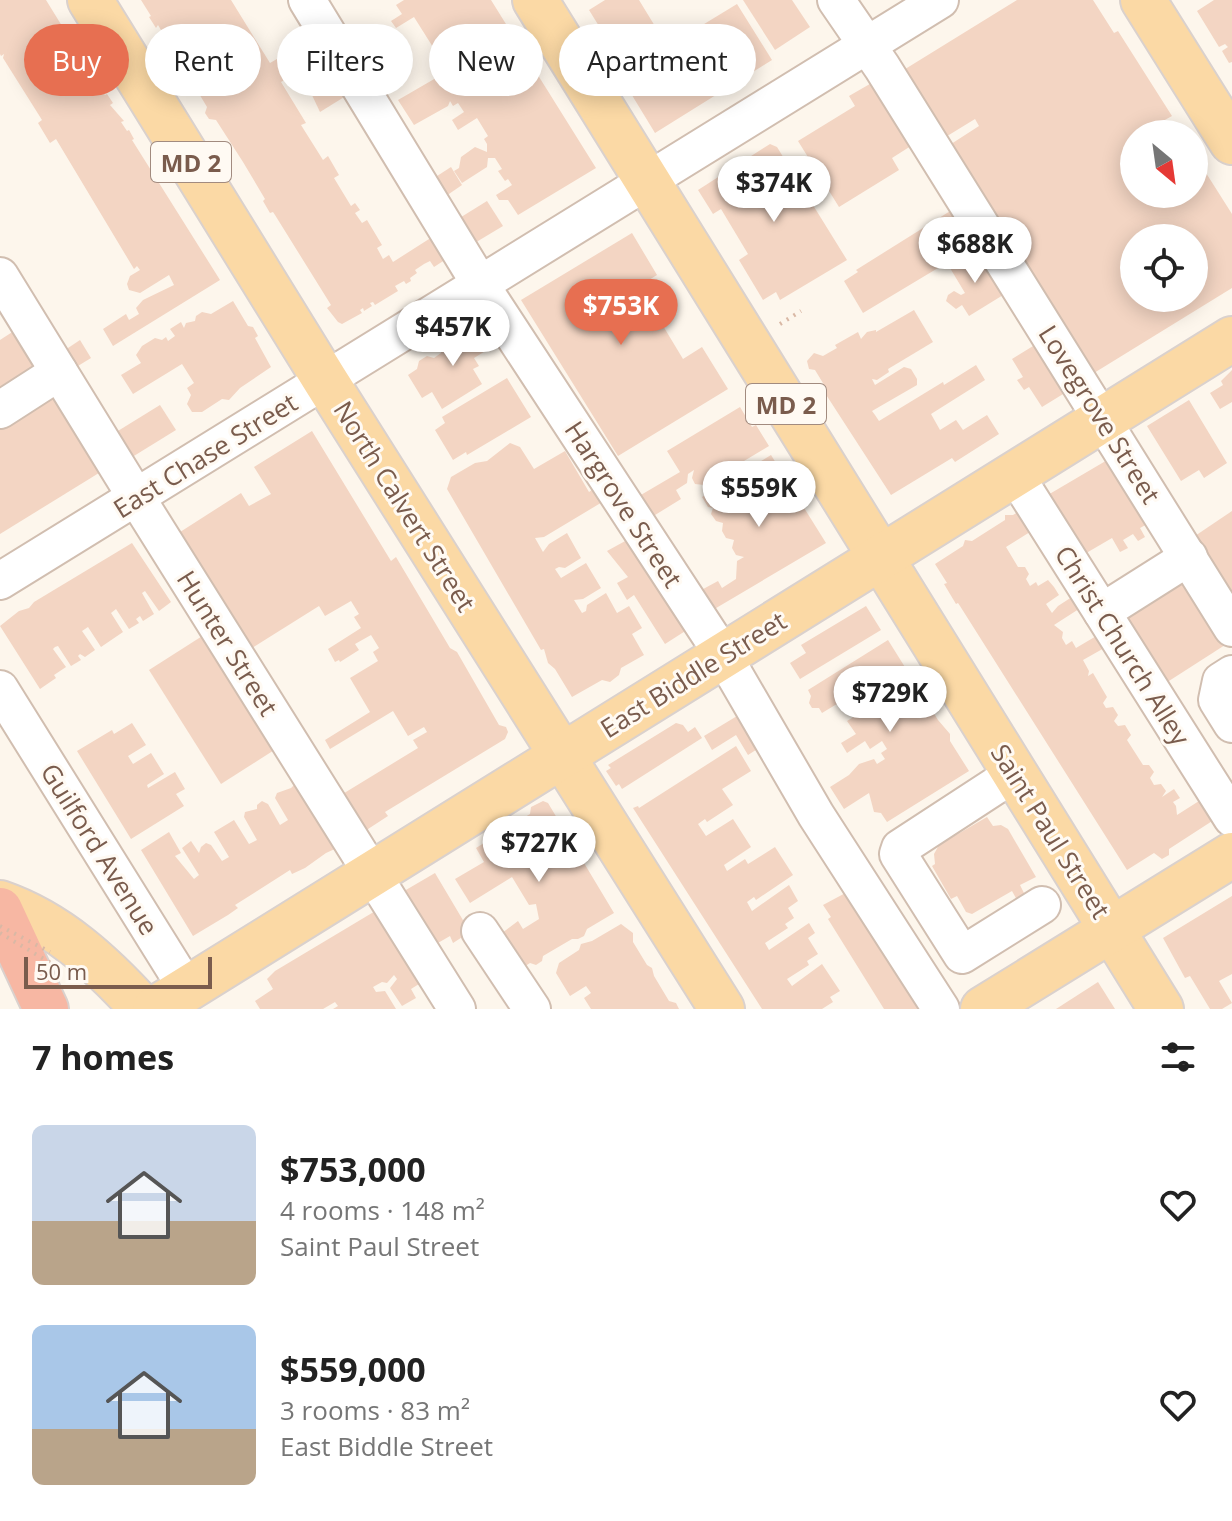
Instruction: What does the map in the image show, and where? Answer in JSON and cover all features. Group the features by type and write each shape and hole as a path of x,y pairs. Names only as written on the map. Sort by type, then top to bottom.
{"highway":[{"path":"15,924 46,1009"}],"main road":[{"name":"North Calvert Street","path":"90,0 325,380 722,1009"},
{"name":"Saint Paul Street","path":"535,0 1161,1009"},
{"path":"1151,3 1232,142"},
{"name":"East Biddle Street","path":"180,1002 373,873 1232,339"},
{"path":"983,1009 1232,855"},
{"path":"15,924 79,946 107,969 143,1009"}],"street":[{"name":"Hargrove Street","path":"307,0 480,284 723,655 816,815 941,1009"},
{"name":"Lovegrove Street","path":"836,0 937,154 1232,628"},
{"name":"East Chase Street","path":"0,581 940,0"},
{"name":"Hunter Street","path":"0,276 373,873 453,1008"},
{"path":"0,410 59,372"},
{"name":"Christ Church Alley","path":"1014,473 1228,803"},
{"path":"1102,612 1189,557"},
{"path":"1232,674 1221,681 1217,700 1232,724"},
{"name":"Guilford Avenue","path":"0,689 180,1002"},
{"path":"1015,773 900,848 898,854 962,955 1042,905"},
{"path":"480,931 532,1009"}],"path":[{"path":"780,324 801,311"},
{"path":"15,924 54,965"}],"building":[{"path":"0,0 46,0 61,24 24,24 24,91 3,58 4,54 0,54"},
{"path":"141,0 231,0 246,24 153,24"},
{"path":"404,0 491,0 506,24 429,24 429,41 414,17 403,24 393,24 391,21 402,14 396,5"},
{"path":"605,0 639,0 654,24 598,24 589,10"},
{"path":"743,0 792,0 810,27 775,50"},
{"path":"1017,0 1093,0 1114,33 1118,31 1172,116 1165,120 1120,120 1120,208 1208,208 1208,176 1232,214 1232,288 1208,303 1208,224 1120,224 1120,312 1193,312 1094,373 948,146 979,126 975,119 944,138 902,71"},
{"path":"1214,0 1232,0 1232,62 1229,63 1222,51 1228,47 1225,44 1219,47 1197,11"},
{"path":"737,4 750,24 704,24"},
{"path":"756,34 772,60 756,70"},
{"path":"261,48 270,63 277,59 277,96 290,96 306,123 301,125 323,160 328,156 339,175 334,178 351,206 355,203 360,210 355,213 362,223 367,220 382,245 377,248 383,259 389,255 393,262 440,232 454,254 434,267 430,261 424,264 415,270 417,273 410,278 411,281 395,286 398,291 375,305 370,303 372,306 364,311 363,308 360,310 362,313 342,324 338,322 327,308 331,305 275,215 270,213 243,162 216,120 209,119 205,113 207,107 200,96 261,96"},
{"path":"875,81 914,144 892,158 899,170 839,207 798,141 855,106 849,96"},
{"path":"429,82 429,96 543,96 543,83 596,168 518,215 508,200 499,200 496,195 512,185 498,171 502,169 495,158 488,158 487,167 462,183 454,171 459,168 461,157 475,147 487,152 484,139 488,136 477,118 458,130 452,120 464,112 458,103 453,106 450,101 448,106 414,125 398,100 413,96 413,91"},
{"path":"27,96 108,96 113,103 110,105 124,121 121,122 129,130 132,140 220,280 113,346 103,329 126,314 129,320 139,314 136,308 143,300 174,285 169,275 140,293 129,290 127,284 130,276 140,270 137,266 134,269 56,139 50,143 38,123 42,120"},
{"path":"312,96 346,96 320,112"},
{"path":"632,96 714,96 655,133"},
{"path":"770,144 777,147 847,260 780,300 776,292 763,300 739,260 748,254 721,209 713,214 698,190"},
{"path":"451,167 462,185 446,196 434,178"},
{"path":"487,201 503,226 473,244 458,219"},
{"path":"955,208 978,244 863,313 844,281 858,272 856,270"},
{"path":"632,233 657,275 639,286 683,359 702,347 728,389 618,456 521,300"},
{"path":"978,251 1008,292 969,316 962,305 956,309 946,301 954,291 961,295 965,293 950,268"},
{"path":"233,301 248,326 253,327 258,336 255,338 271,367 240,388 229,400 222,399 202,412 192,412 187,404 191,395 187,388 194,383 182,364 133,394 121,375 141,363 136,355 142,346 155,338 162,340 166,337 168,341 175,336 170,329 181,322 184,328 186,323 195,321 202,312 211,314"},
{"path":"914,310 933,342 888,369 889,372 877,380 872,379 875,385 904,367 911,369 917,385 872,411 879,421 976,365 985,380 931,414 940,430 956,420 963,430 987,415 999,434 955,462 952,458 891,495 823,390 826,388 815,370 809,369 807,361 814,353 823,356 858,332 861,339 867,332 876,332"},
{"path":"479,326 488,329 494,338 492,347 474,358 479,366 473,369 482,384 442,409 432,392 422,398 408,375 417,369 419,361 427,356 434,358 441,353 441,347 450,342 457,343 462,333"},
{"path":"17,329 45,374 0,402 0,340"},
{"path":"80,340 91,358 73,369 62,352"},
{"path":"1038,343 1068,391 1042,407 1029,387 1024,390 1017,380 1023,377 1012,359"},
{"path":"1232,370 1232,402 1220,409 1210,393 1223,385 1221,381"},
{"path":"507,378 531,417 453,460 435,430 445,423 442,417"},
{"path":"53,382 107,468 0,534 0,415"},
{"path":"1189,400 1227,463 1204,478 1199,470 1181,481 1147,426"},
{"path":"160,405 176,430 129,459 113,434"},
{"path":"740,407 769,446 704,485 695,484 692,478 694,470 688,474 687,483 676,490 681,499 647,520 634,499 680,472 667,451"},
{"path":"312,431 391,561 396,557 499,725 506,727 508,732 505,739 385,812 388,816 365,831 341,795 418,748 413,740 427,732 424,727 408,736 393,711 330,749 325,740 370,712 350,678 378,661 373,652 379,648 371,635 355,644 359,650 340,662 335,662 328,649 361,628 354,617 359,614 351,601 325,616 319,606 249,650 177,534 241,493 249,506 271,494 254,467"},
{"path":"510,443 520,447 534,469 565,451 589,492 596,487 604,501 544,537 535,538 543,552 549,544 567,533 581,558 565,568 555,569 561,578 586,563 601,588 583,599 574,600 582,613 587,605 606,593 617,613 629,606 642,628 632,634 644,655 621,668 619,675 610,682 602,680 572,697 548,663 544,649 541,650 447,489 451,477 475,463 487,461"},
{"path":"771,455 826,543 706,614 694,594 718,581 722,588 736,579 737,561 744,557 736,555 732,548 734,540 726,538 722,531 723,523 716,521 711,514 713,508 708,507 702,497"},
{"path":"1109,459 1151,522 1140,528 1145,537 1138,541 1133,534 1123,540 1128,548 1120,552 1112,538 1076,559 1041,499"},
{"path":"1025,508 1038,527 1006,547 1018,567 1025,567 1030,586 1036,582 1038,586 1048,580 1054,587 1059,595 1046,604 1052,613 1075,595 1082,607 1054,625 1063,632 1066,645 1072,641 1076,648 1098,635 1106,647 1083,660 1089,671 1088,676 1093,673 1107,697 1103,703 1106,708 1113,707 1118,715 1114,721 1118,726 1125,725 1131,735 1127,740 1143,765 1149,765 1154,772 1150,778 1154,785 1161,784 1166,791 1162,797 1174,789 1180,798 1173,802 1177,815 1210,794 1223,814 1169,849 1169,855 1162,859 1154,853 1127,870 956,604 935,564 963,546 965,540 972,541 1005,520 1005,515 1013,515"},
{"path":"1232,511 1232,607 1189,540"},
{"path":"627,540 644,567 649,564 690,628 665,644 634,595 627,600 617,583 628,577 607,551"},
{"path":"132,543 171,602 159,611 145,591 142,593 154,614 143,621 140,616 136,619 139,623 129,629 116,609 111,613 123,632 101,647 88,627 82,631 95,650 85,657 80,654 81,660 71,666 58,646 55,647 53,649 66,667 40,689 0,626 19,611 29,608 34,602"},
{"path":"1179,568 1226,642 1158,688 1110,611"},
{"path":"866,606 881,630 800,679 790,663 806,653 801,645"},
{"path":"207,633 279,747 221,784 149,670"},
{"path":"888,640 950,734 950,741 969,771 887,822 881,813 874,812 869,793 844,809 830,787 849,775 859,764 874,759 877,764 885,759 881,753 887,749 882,741 870,749 865,741 847,753 841,743 856,734 847,721 860,713 850,696 822,713 819,708 812,708 808,690"},
{"path":"742,713 762,746 748,755 736,735 712,750 704,736"},
{"path":"132,723 146,745 128,756 133,764 151,753 164,774 147,785 148,788 175,772 185,789 176,794 184,806 131,839 77,751 112,730 114,734"},
{"path":"676,723 683,725 688,732 695,727 702,738 622,789 619,784 616,786 606,771 611,768 608,765"},
{"path":"736,746 751,771 722,789 733,805 707,822 705,819 698,824 706,836 733,819 751,847 724,865 727,871 745,859 748,864 775,847 793,875 756,900 754,897 747,902 752,911 789,885 798,901 788,908 794,918 785,924 788,928 765,943 769,950 809,923 815,933 808,938 818,954 807,961 809,965 787,979 792,986 822,964 840,991 830,997 833,1002 822,1009 762,1009 633,808 639,808"},
{"path":"300,779 337,848 305,868 292,874 290,870 193,936 141,850 169,832 181,853 175,856 194,879 199,875 182,848 191,841 199,853 206,843 211,845 222,861 229,857 214,832 234,820 249,844 257,840 244,817 245,812 257,809 262,801 268,804 280,825 288,820 275,798 277,793 291,788"},
{"path":"543,801 548,803 614,913 587,929 584,936 572,939 543,956 536,965 530,963 519,970 498,936 518,921 523,929 539,919 536,904 529,905 512,877 470,903 455,879 484,862 476,848 484,843 483,837 494,831 500,832 530,814 531,807"},
{"path":"987,817 993,826 1001,825 1008,829 1036,877 1020,885 1025,895 1017,900 1012,891 972,914 966,912 957,896 951,899 932,866 939,845"},
{"path":"435,873 470,932 453,943 450,936 431,947 399,894"},
{"path":"851,890 925,1004 917,1009 884,1009 828,919 831,917 823,905"},
{"path":"1232,896 1232,974 1219,981 1232,1003 1222,1009 1210,1009 1190,976 1185,978 1163,938"},
{"path":"382,907 427,979 411,989 416,998 402,1006 390,988 397,979 394,975 387,983 373,987 376,992 385,991 396,1009 333,1009 338,1006 335,1002 323,1009 260,1009 255,1001 273,989 267,979 275,971"},
{"path":"621,924 633,933 633,942 652,968 669,1001 676,1003 679,1009 591,1009 584,998 591,993 586,986 570,996 556,973 559,963 579,950 581,944"},
{"path":"1098,982 1115,1009 1056,1009"}]}
